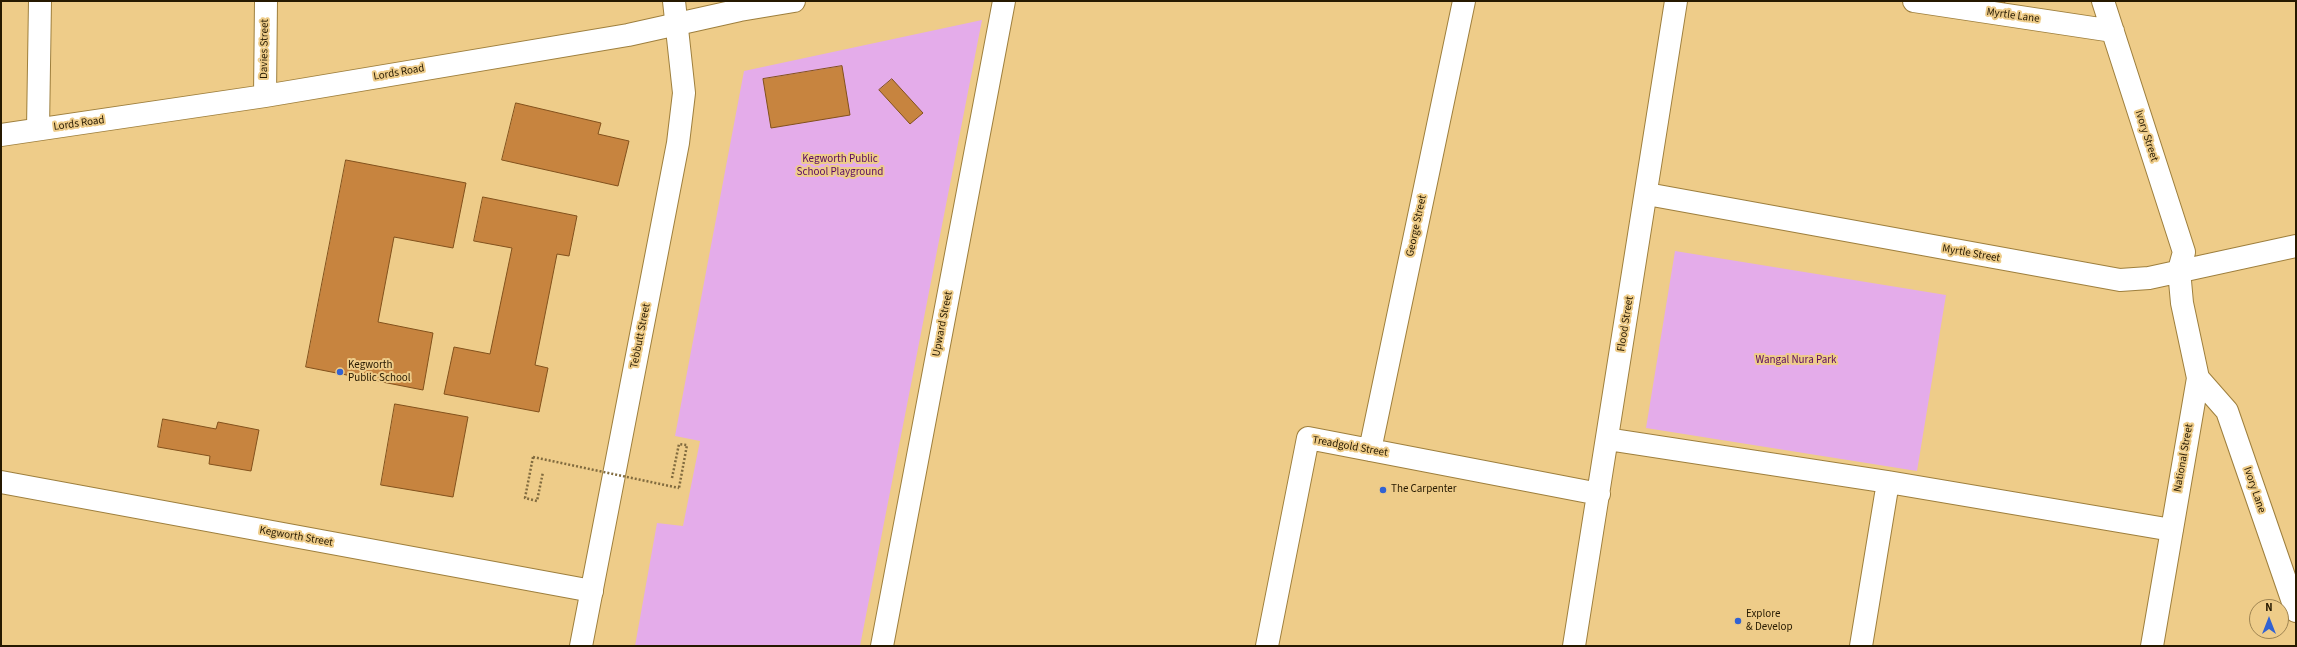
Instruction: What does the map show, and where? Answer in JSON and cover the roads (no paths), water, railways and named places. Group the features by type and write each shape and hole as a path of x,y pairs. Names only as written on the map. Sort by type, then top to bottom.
{"street":[{"path":"38,129 40,1"},
{"name":"Davies Street","path":"265,96 266,1"},
{"name":"Tebbutt Street","path":"581,646 678,144 684,93 674,1"},
{"name":"Lords Road","path":"1,135 265,96 628,35 740,10 794,1"},
{"name":"Upward Street","path":"882,646 1004,1"},
{"name":"George Street","path":"1370,450 1464,1"},
{"name":"Flood Street","path":"1574,646 1647,194 1676,1"},
{"name":"Myrtle Lane","path":"1914,1 2112,30"},
{"name":"Ivory Street","path":"2103,1 2184,252 2179,270"},
{"name":"Myrtle Street","path":"1647,194 2120,280 2149,278 2179,270 2296,246"},
{"name":"National Street","path":"2152,646 2198,378 2182,303 2179,270"},
{"name":"Ivory Lane","path":"2198,378 2227,411 2296,611"},
{"name":"Treadgold Street","path":"1267,646 1308,438 1599,494"},
{"path":"1608,439 1888,482 2172,530"},
{"name":"Kegworth Street","path":"1,482 592,591"},
{"path":"1861,646 1888,482"}],"place":[{"name":"Kegworth Public School","path":"340,372"},
{"name":"The Carpenter","path":"1383,490"},
{"name":"Explore & Develop","path":"1738,621"}],"park label":[{"name":"Kegworth Public School Playground","path":"840,166"},
{"name":"Wangal Nura Park","path":"1796,361"}]}
